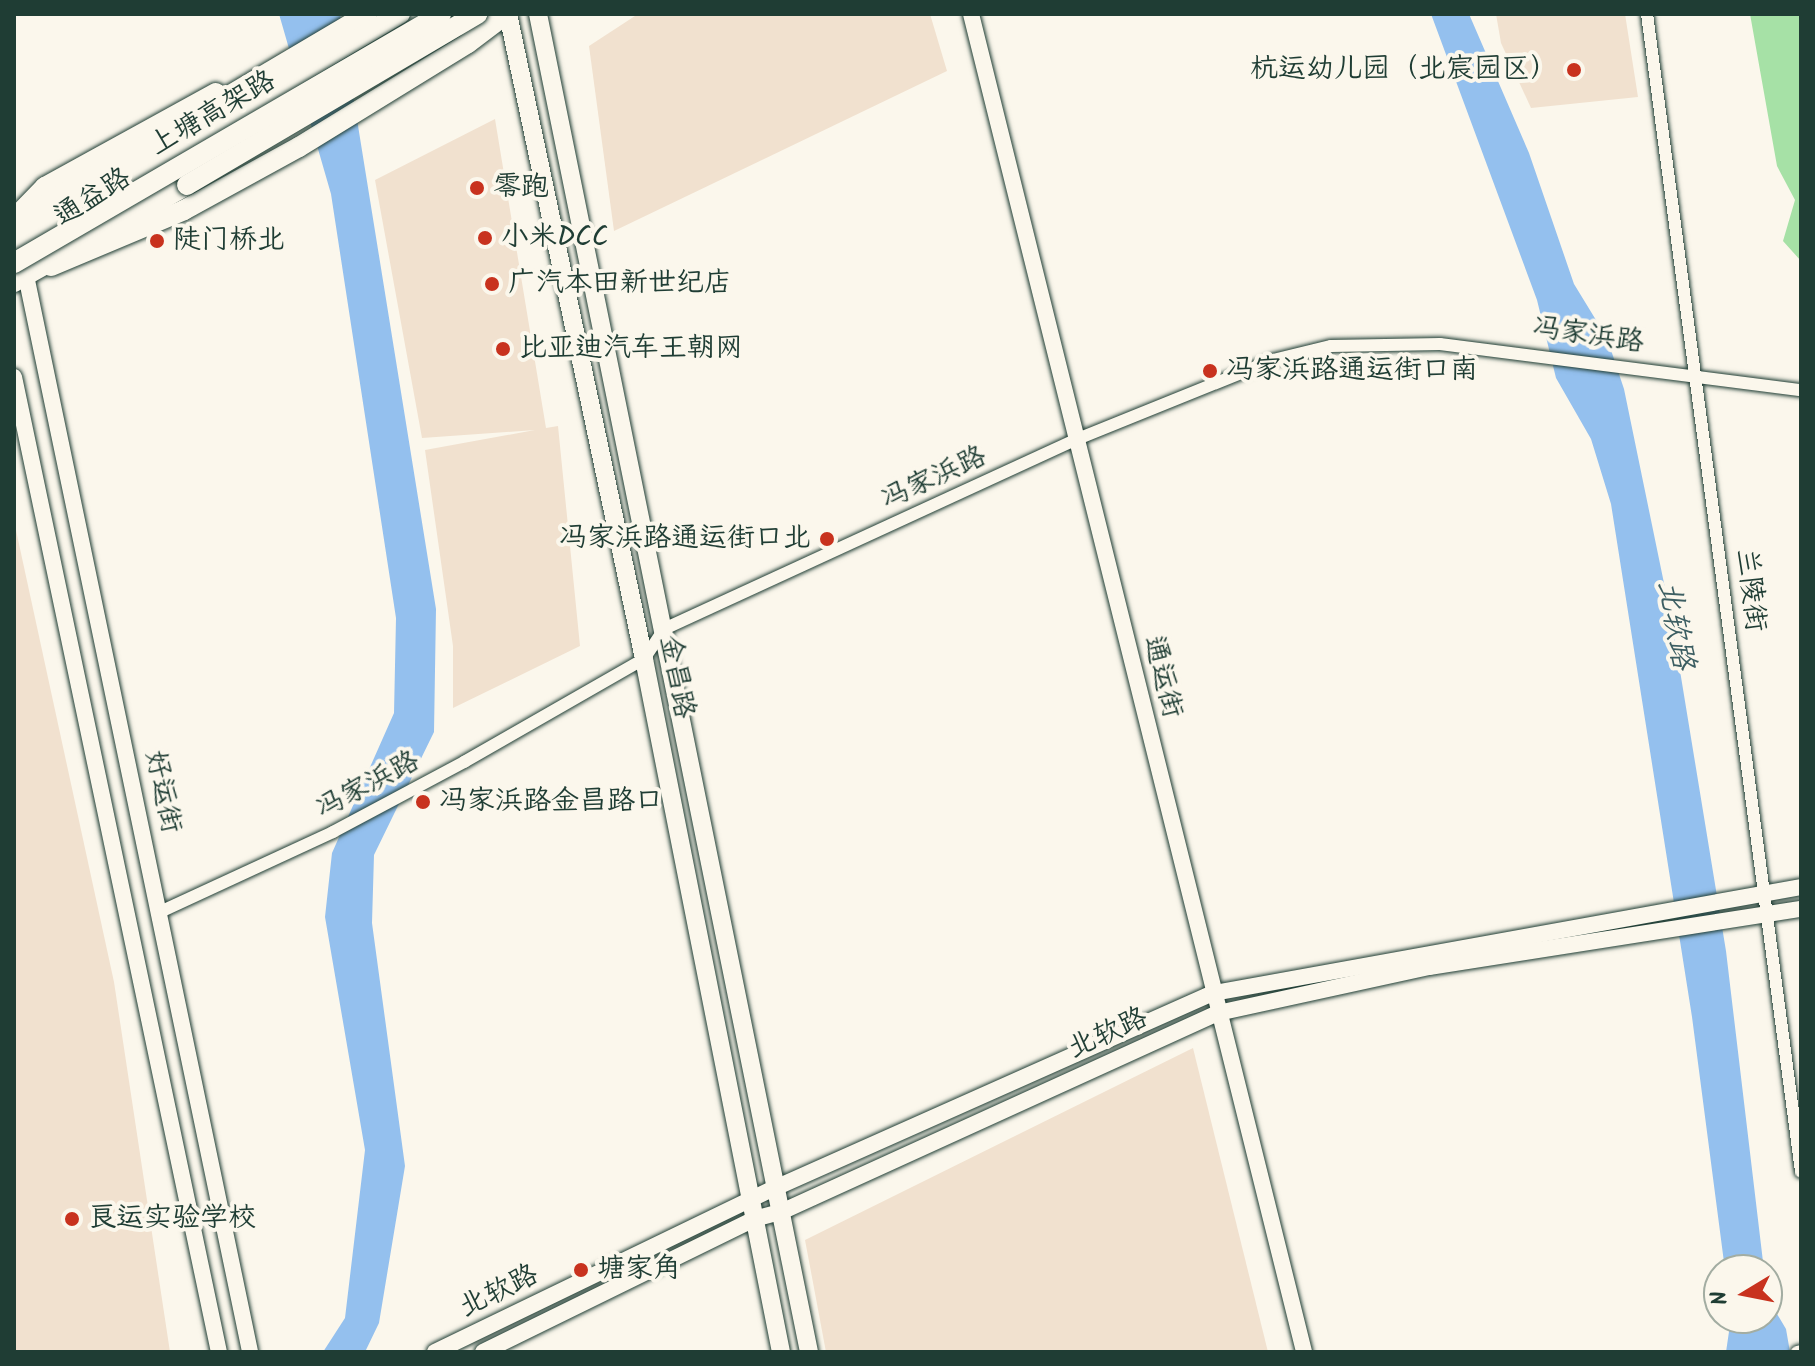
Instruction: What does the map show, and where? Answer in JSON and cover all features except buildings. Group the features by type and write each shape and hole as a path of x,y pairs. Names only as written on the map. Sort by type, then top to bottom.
{"main road":[{"path":"14,222 353,19 384,14"},
{"name":"上塘高架路","path":"14,245 400,14"},
{"name":"上塘高架路","path":"19,273 441,14"},
{"path":"19,273 187,185 477,14"},
{"path":"19,273 86,255 147,227 299,147 363,111 505,14"},
{"name":"通益路","path":"19,273 433,33 505,14"},
{"name":"金昌路","path":"505,14 644,659 781,1352"},
{"name":"金昌路","path":"538,14 809,1352"},
{"path":"14,222 45,187 284,62 353,19"}],"street":[{"name":"通运街","path":"971,14 1304,1352"},
{"name":"兰陵街","path":"1647,14 1699,377 1801,1172"},
{"name":"好运街","path":"14,245 160,912 250,1352"},
{"name":"冯家浜路","path":"160,912 333,832 406,794 644,659 664,629 1075,440 1273,360 1331,346 1381,342 1527,352 1801,390"},
{"name":"好运街","path":"14,377 219,1352"},
{"path":"1765,893 1801,887"},
{"name":"北软路","path":"483,1352 753,1210 775,1188 1214,993 1765,893"},
{"name":"北软路","path":"435,1352 753,1210 781,1212 1218,1013 1429,967 1801,909"}],"shaded area":[{"path":"638,14 930,14 947,71 614,231 589,46"},
{"name":"杭运幼儿园（北宸园区）","path":"1496,14 1625,14 1638,97 1531,108 1501,43"},
{"path":"495,119 546,428 558,426 580,646 453,708 453,646 425,450 535,430 422,438 375,180"},
{"path":"14,521 114,982 170,1352 14,1352"},
{"path":"1193,1048 1268,1352 826,1352 805,1240"}],"green space":[{"path":"1750,14 1801,14 1801,261 1783,241 1795,200 1777,166"}],"water":[{"path":"279,14 340,14 436,609 434,732 374,855 372,923 405,1166 379,1323 365,1352 323,1352 345,1318 365,1150 325,917 332,853 394,713 396,618 331,194"},
{"path":"1431,14 1469,14 1529,153 1574,284 1607,338 1624,389 1672,622 1726,951 1762,1254 1723,1254 1692,1017 1611,504 1591,439 1556,378 1537,300"},
{"path":"1783,1324 1786,1329 1790,1352 1726,1352 1729,1334 1783,1334"}],"place":[{"name":"杭运幼儿园（北宸园区）","path":"1574,70"},
{"name":"零跑","path":"477,188"},
{"name":"小米DCC","path":"485,238"},
{"name":"陡门桥北","path":"157,241"},
{"name":"广汽本田新世纪店","path":"492,284"},
{"name":"比亚迪汽车王朝网","path":"503,349"},
{"name":"冯家浜路通运街口南","path":"1210,371"},
{"name":"冯家浜路通运街口北","path":"827,539"},
{"name":"冯家浜路金昌路口","path":"423,802"},
{"name":"良运实验学校","path":"72,1219"},
{"name":"塘家角","path":"581,1270"}]}
